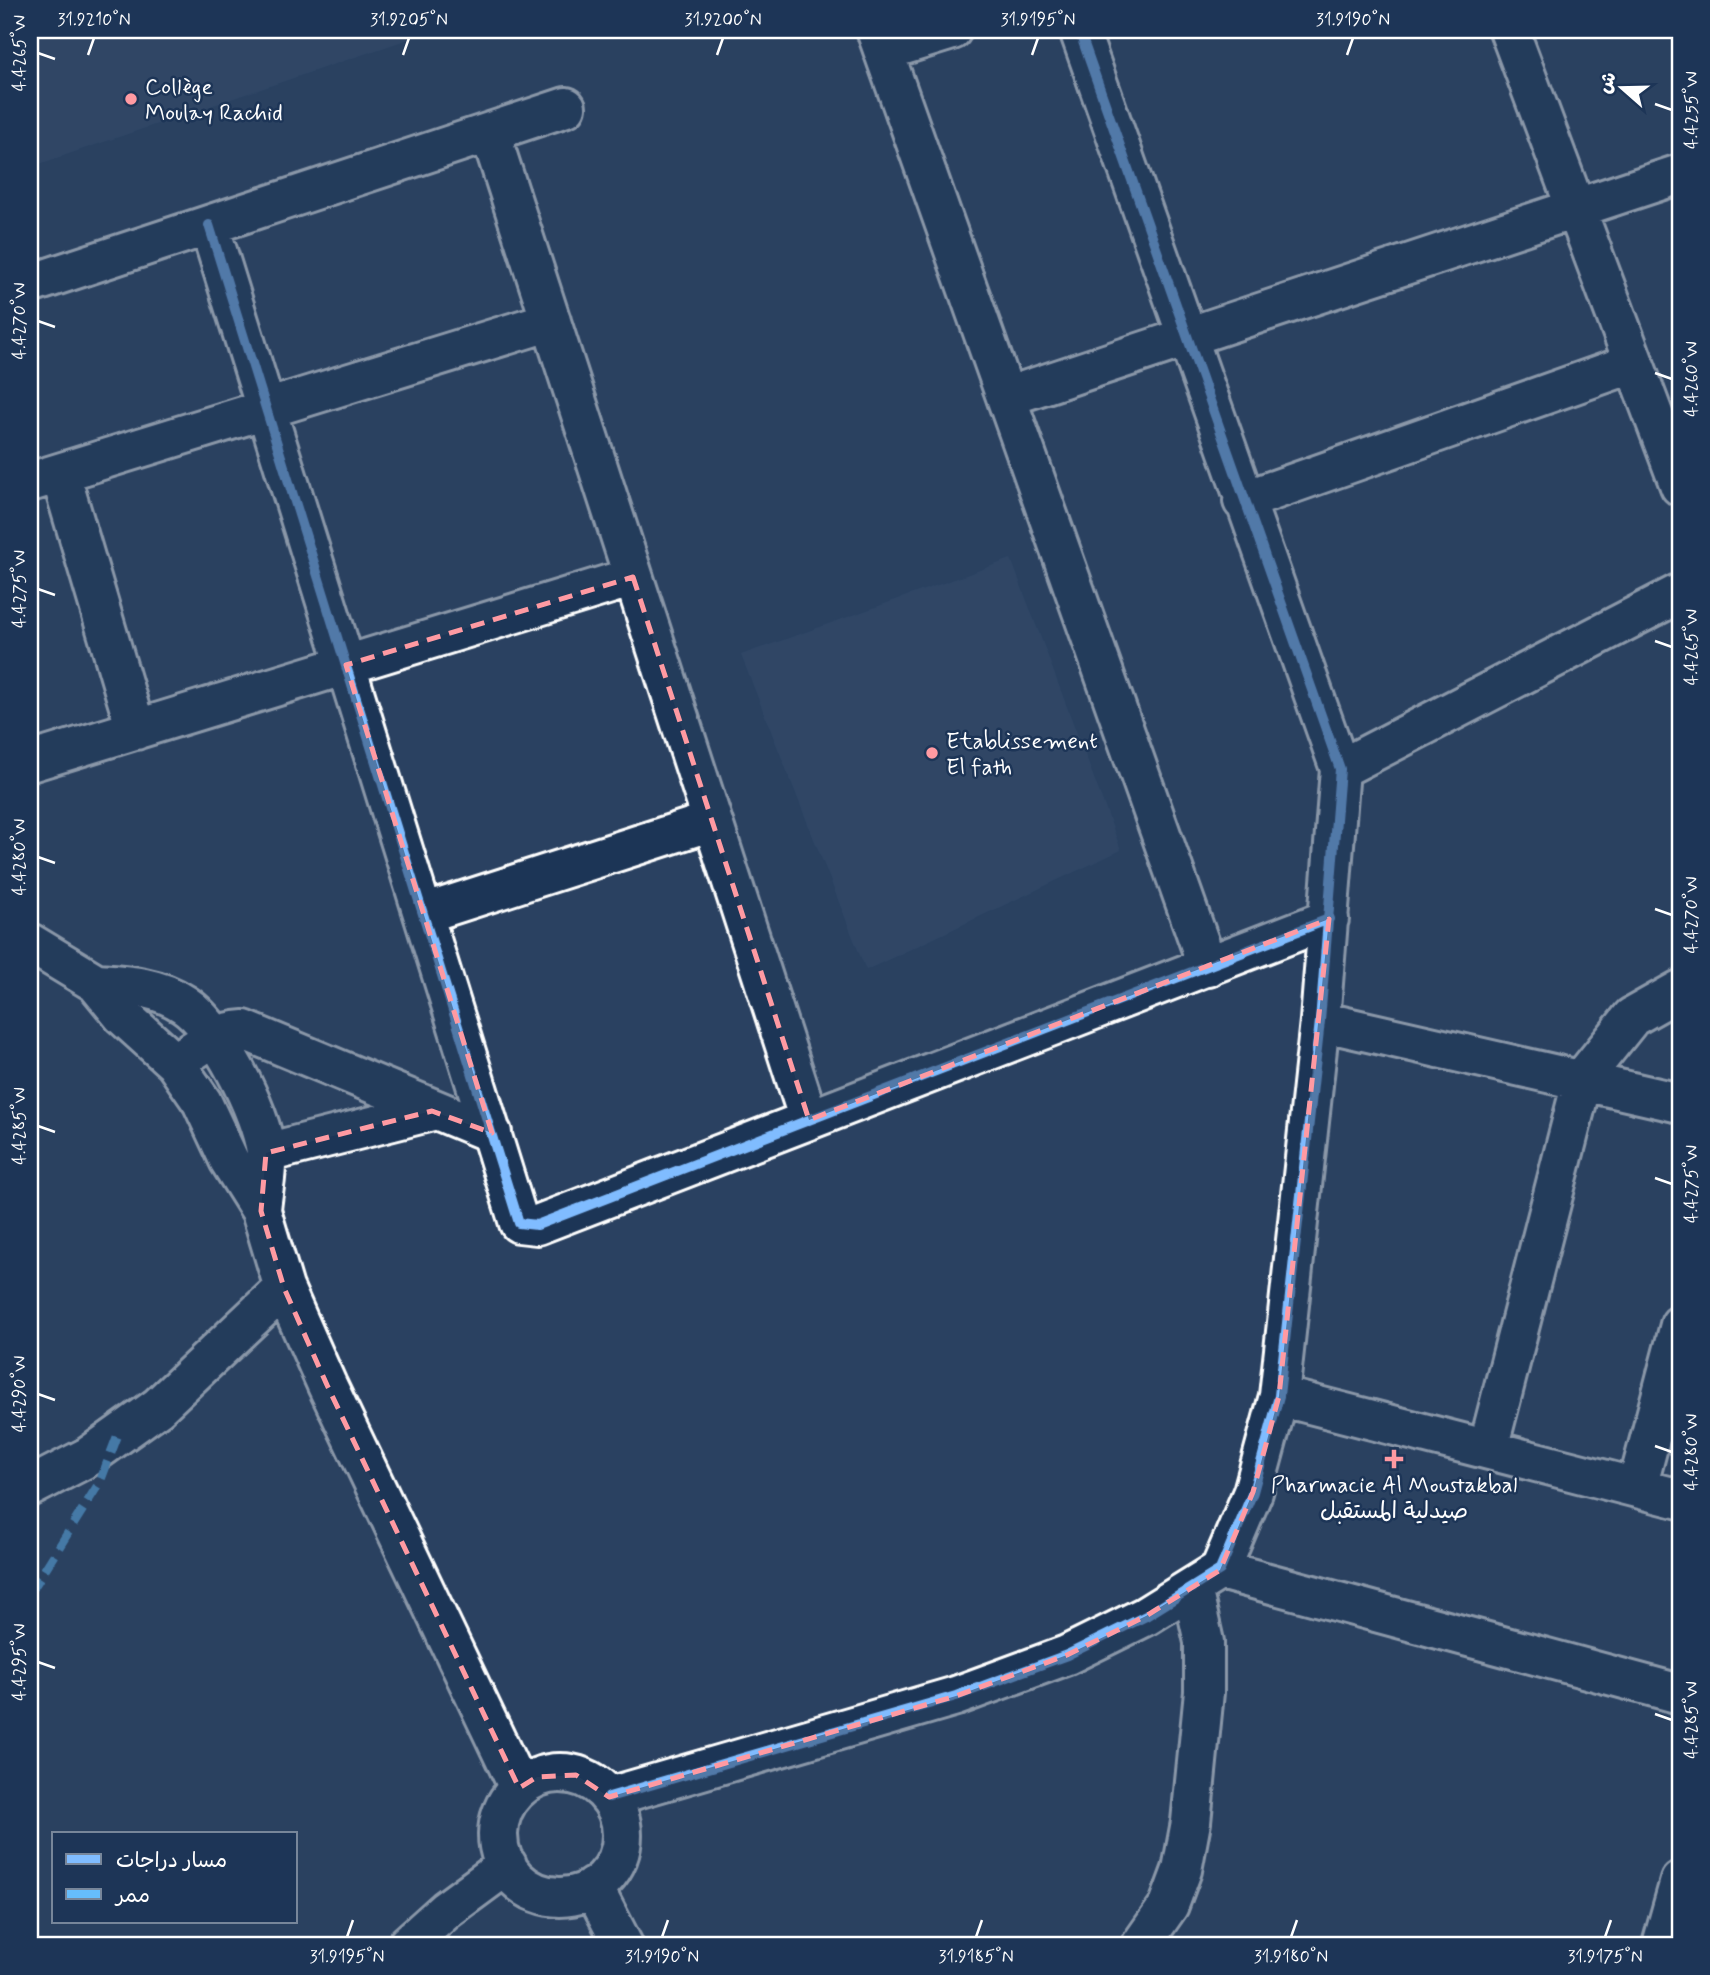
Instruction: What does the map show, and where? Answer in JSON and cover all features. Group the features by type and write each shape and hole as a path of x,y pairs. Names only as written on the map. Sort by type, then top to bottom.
{"street":[{"path":"952,30 880,40 1208,967"},
{"path":"1079,30 1243,501 1340,769 1320,1021 1279,1396 1253,1492 1206,1579 1204,1692 1192,1822 1182,1870 1169,1905 1141,1945"},
{"path":"1509,30 1680,486"},
{"path":"30,284 566,107"},
{"path":"490,133 808,1120"},
{"path":"1006,397 1680,174"},
{"path":"209,225 519,1223 537,1225 1329,919"},
{"path":"136,730 45,477 551,321"},
{"path":"1243,501 1634,363"},
{"path":"30,762 633,576"},
{"path":"1340,769 1680,593"},
{"path":"423,914 712,821"},
{"path":"30,943 96,984 123,1016 174,1063 202,1102 229,1160 261,1212 284,1288 519,1788"},
{"path":"96,984 135,985 160,992 185,1005 215,1036 246,1093 266,1153 261,1212"},
{"path":"1488,1449 1583,1078 1632,1017 1680,990"},
{"path":"1320,1021 1583,1078 1680,1103"},
{"path":"174,1063 215,1036 228,1030 244,1030 432,1111 492,1133"},
{"path":"266,1153 432,1111"},
{"path":"30,1487 88,1457 158,1406 284,1288"},
{"path":"1637,1488 1680,1325"},
{"path":"1279,1396 1680,1499"},
{"path":"609,1797 956,1696 1068,1655 1146,1616 1206,1579 1680,1694"},
{"path":"566,1774 594,1783 609,1797 619,1815 620,1846 608,1874 593,1887 572,1896 549,1896 527,1888 510,1873 499,1852 498,1828 505,1806 519,1788 537,1777 566,1774"},
{"path":"407,1945 446,1910 507,1865"},
{"path":"1662,1945 1680,1881"},
{"path":"593,1887 623,1945"}],"highlighted area":[{"path":"633,577 809,1120 1329,919 1279,1396 1253,1492 1220,1570 1146,1616 1067,1655 956,1696 609,1797 576,1775 537,1777 519,1788 327,1385 284,1288 261,1211 266,1153 432,1111 492,1133 346,665"}],"shaded area":[{"name":"Collège Moulay Rachid","path":"30,30 435,30 30,167"},
{"name":"Etablissement El fath","path":"1011,559 1121,850 866,970 741,655"}],"marked path":[{"path":"30,1593 100,1482 117,1437"}],"cycle path":[{"path":"609,1797 956,1696 1067,1655 1146,1616 1220,1570 1253,1492 1279,1396 1320,1021 1340,769 1079,30"},
{"path":"209,225 519,1223 537,1225 1329,919"}],"place":[{"name":"Collège Moulay Rachid","path":"131,99"},
{"name":"Etablissement El fath","path":"932,753"},
{"name":"Pharmacie Al Moustakbal صيدلية المستقبل","path":"1394,1459"}]}
